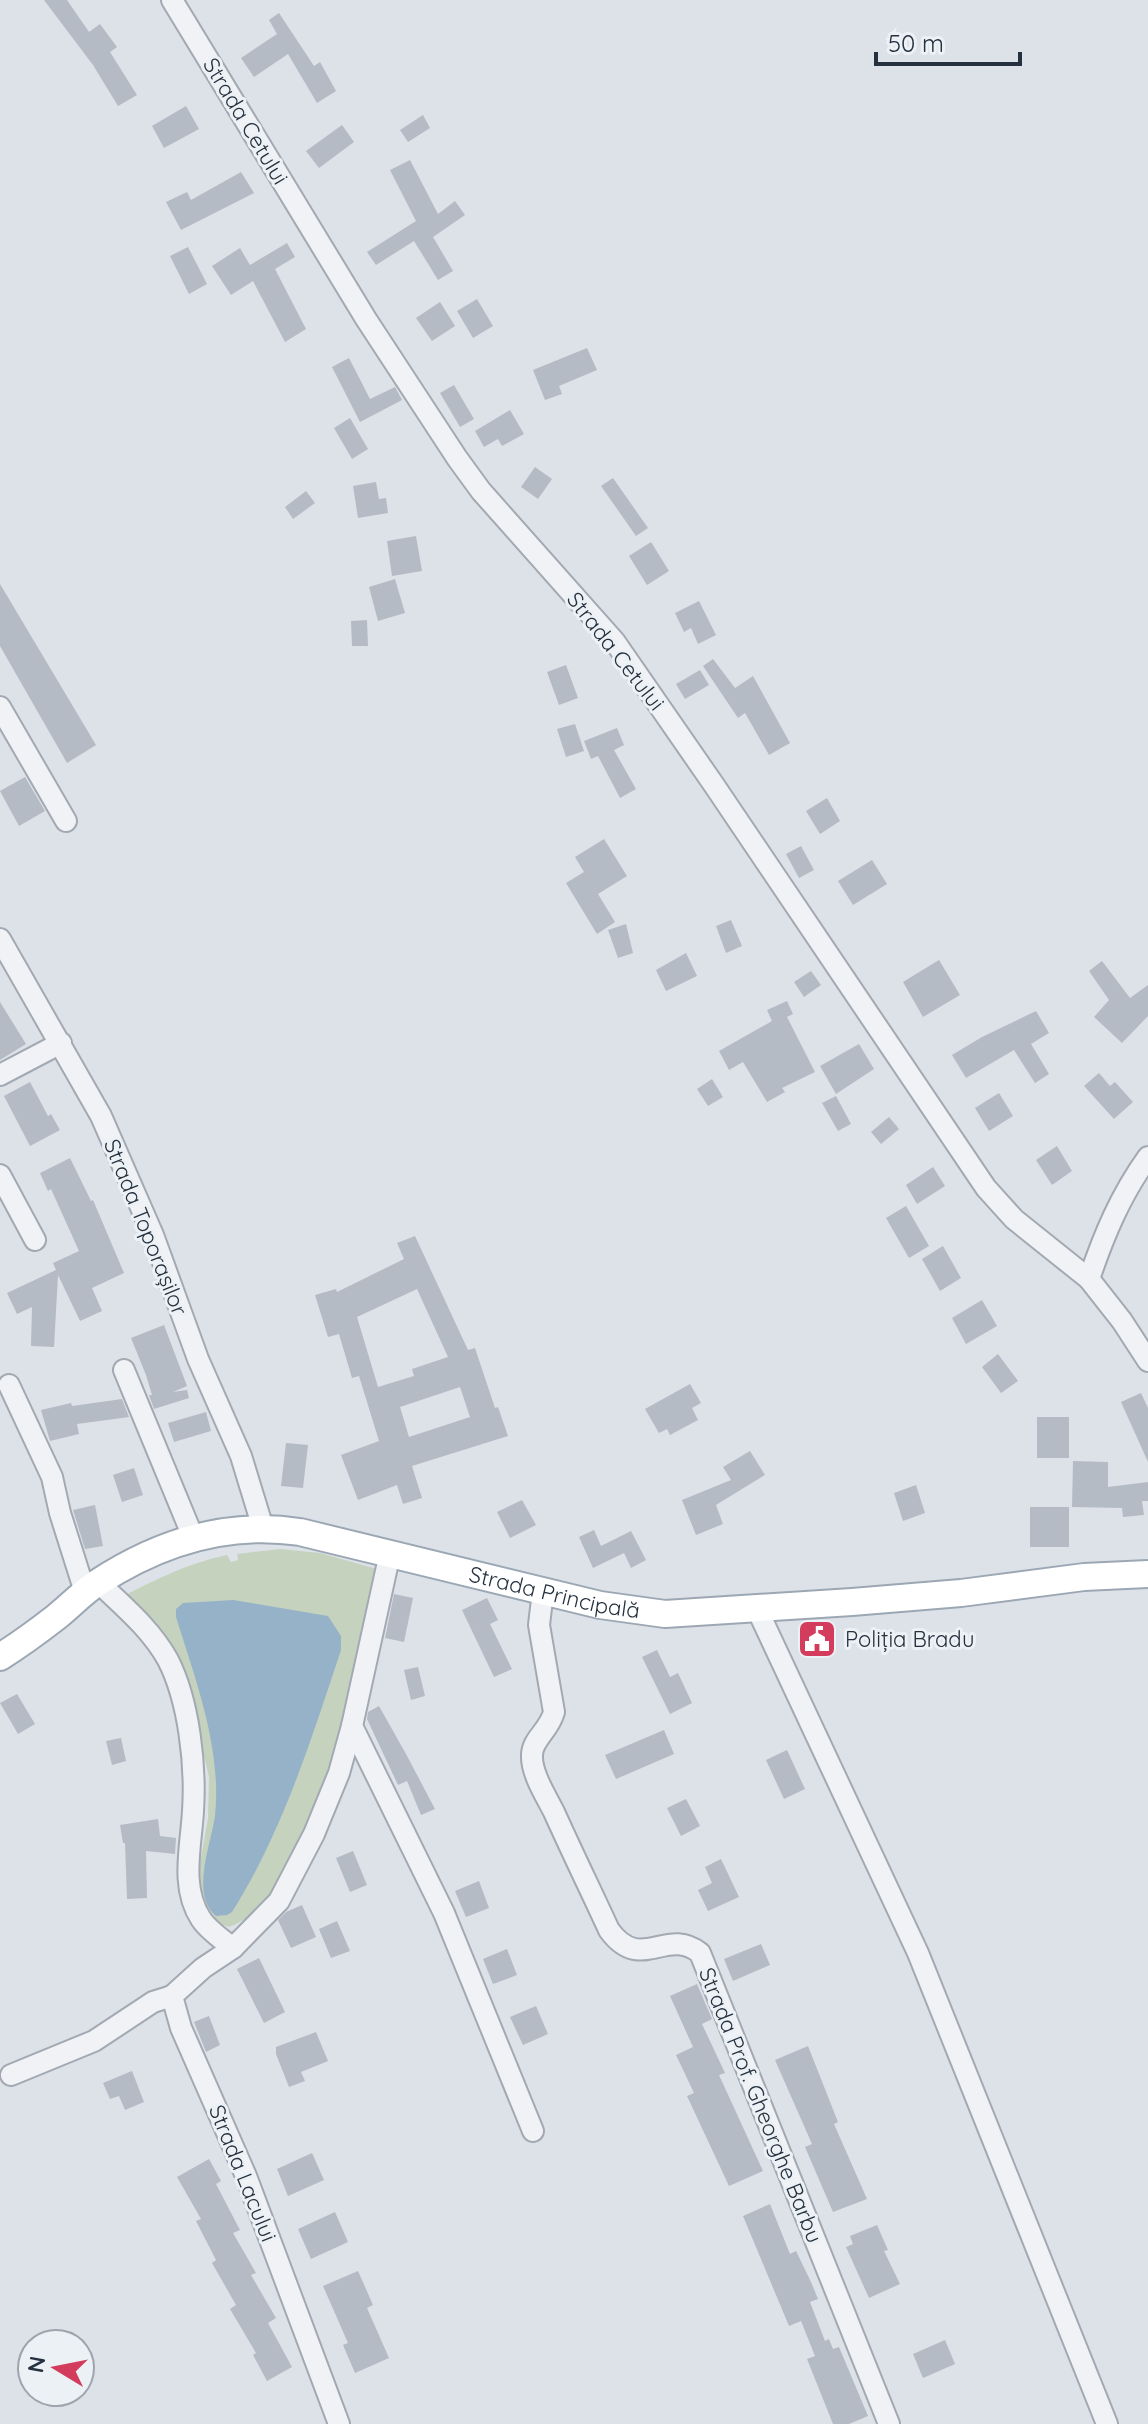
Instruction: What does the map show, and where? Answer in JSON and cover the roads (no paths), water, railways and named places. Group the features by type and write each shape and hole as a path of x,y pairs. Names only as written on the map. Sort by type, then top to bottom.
{"main road":[{"name":"Strada Principală","path":"0,1657 56,1618 92,1587 160,1550 193,1537 263,1528 300,1532 634,1612 665,1614 961,1593 1084,1577 1148,1574"}],"street":[{"name":"Strada Cetului","path":"172,0 366,319 457,458 481,491 615,642 986,1188 1014,1219 1089,1279 1148,1361"},
{"path":"0,707 66,821"},
{"name":"Strada Toporașilor","path":"0,939 101,1116 153,1235 198,1359 241,1456 263,1528"},
{"path":"0,1075 61,1043"},
{"path":"1089,1279 1126,1187 1148,1157"},
{"path":"0,1175 35,1240"},
{"path":"124,1370 193,1537"},
{"path":"9,1385 52,1477 92,1587 149,1631 168,1662 182,1704 193,1759 193,1809 187,1873 192,1901 201,1921 233,1948"},
{"path":"11,2075 94,2041 153,2002 172,1996 203,1968 233,1948 279,1901 314,1834 352,1726 390,1553"},
{"name":"Strada Prof. Gheorghe Barbu","path":"543,1591 539,1625 554,1712 551,1725 535,1742 532,1750 532,1760 542,1786 609,1930 619,1944 643,1950 676,1944 690,1945 700,1953 889,2424"},
{"path":"757,1609 918,1953 1107,2424"},
{"path":"352,1726 444,1913 533,2131"},
{"name":"Strada Lacului","path":"172,1996 181,2028 246,2176 339,2424"}],"water":[{"path":"233,1600 328,1616 341,1636 341,1650 294,1784 266,1850 232,1912 216,1916 208,1907 203,1883 215,1816 215,1766 206,1715 176,1609 183,1603"}],"place":[{"name":"Poliția Bradu","path":"817,1639"}]}
